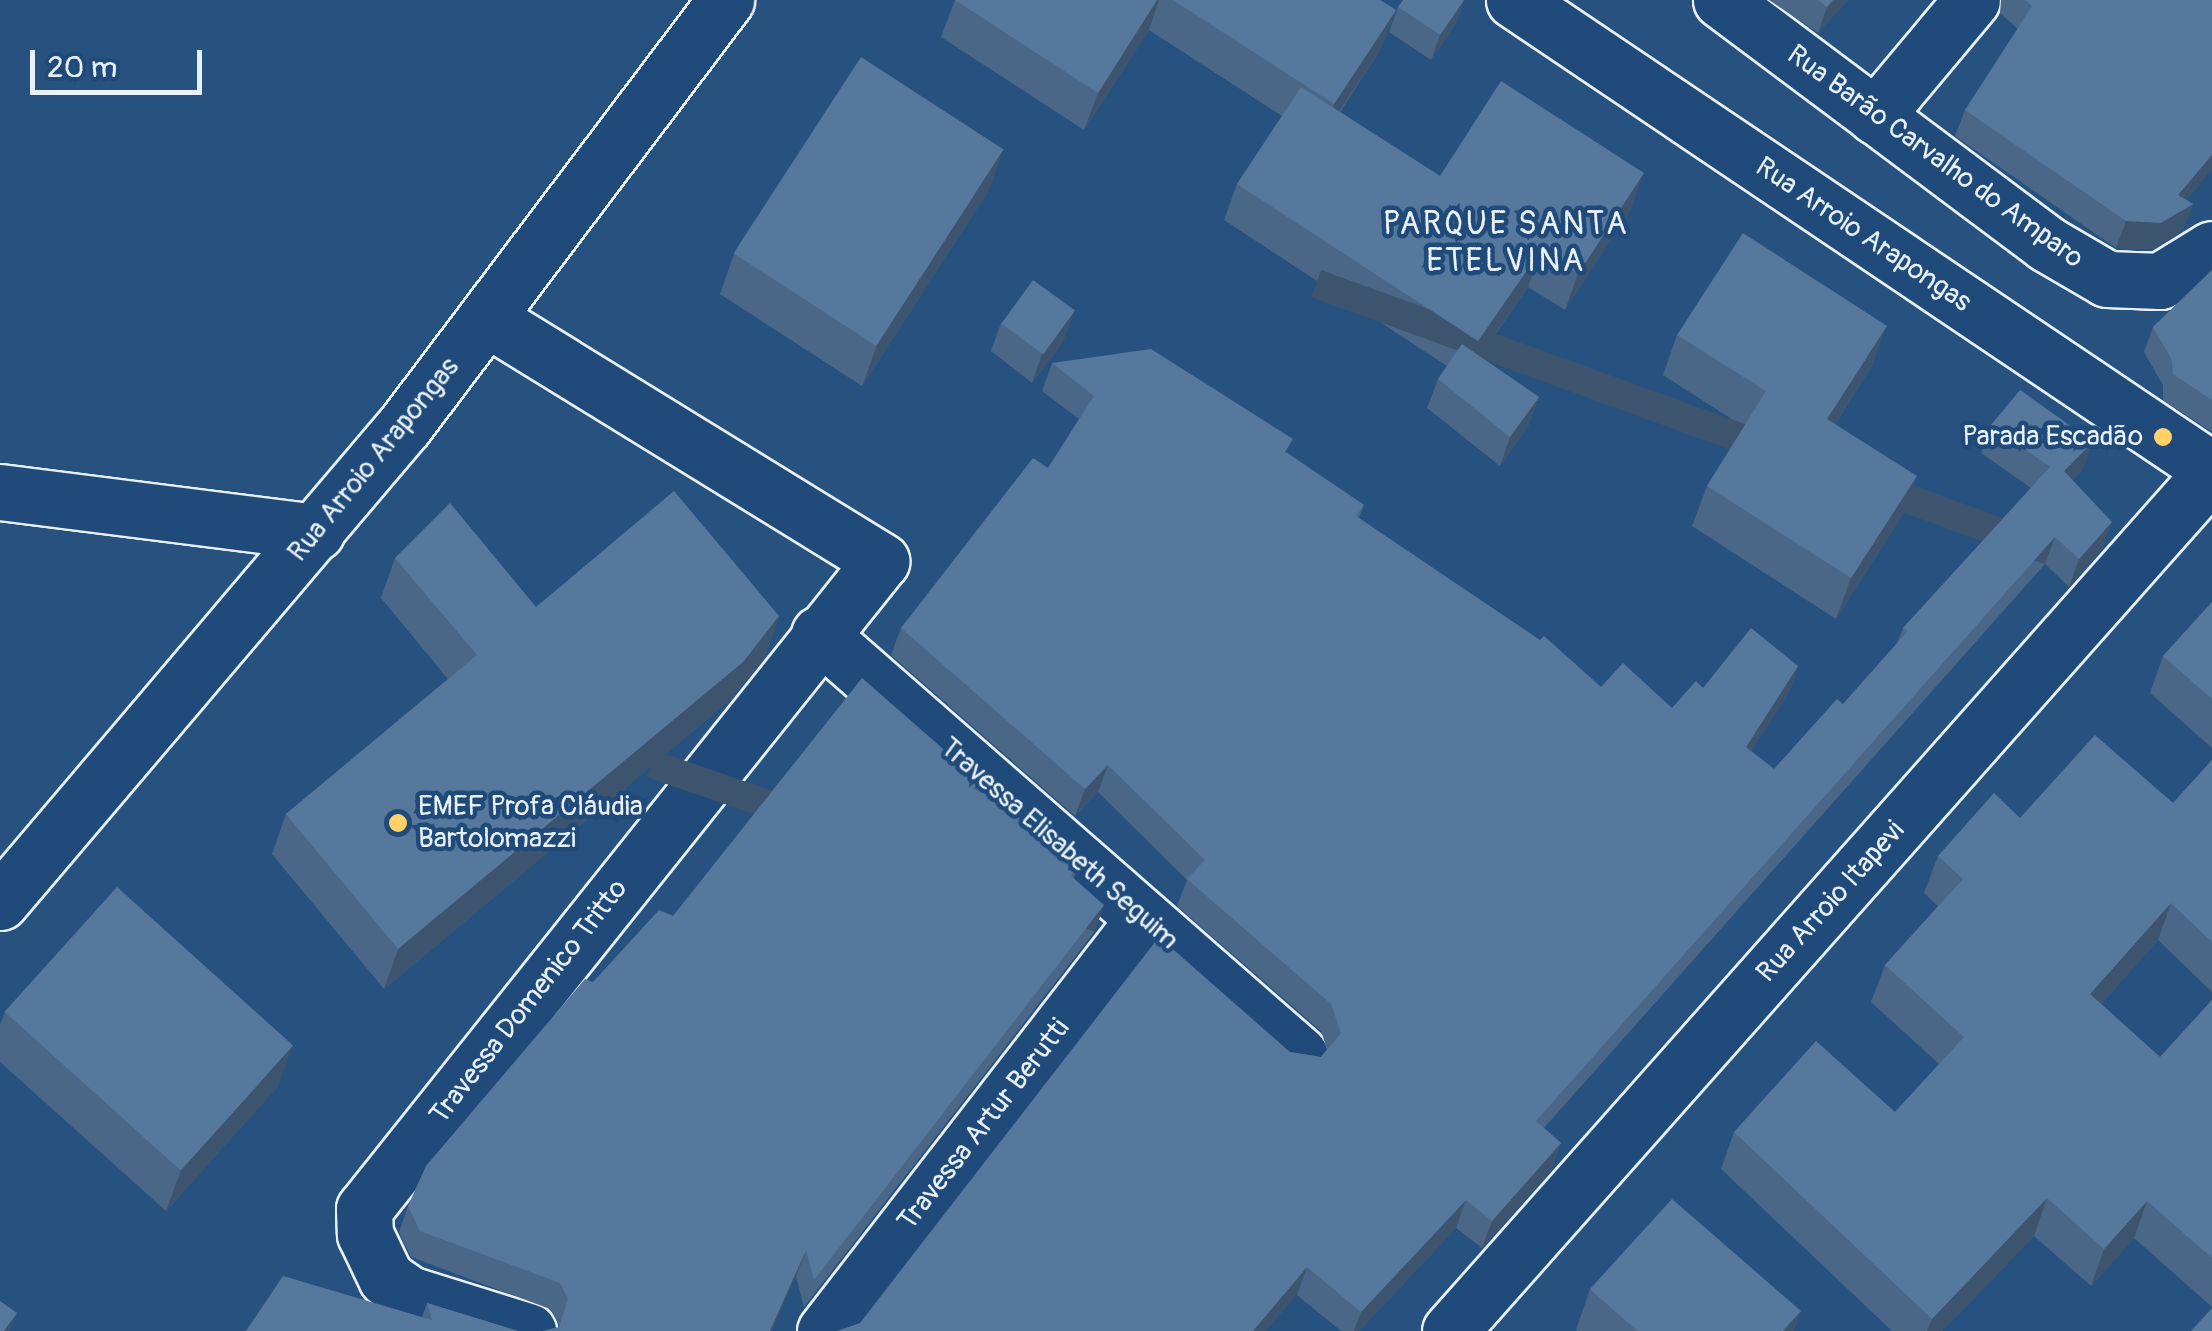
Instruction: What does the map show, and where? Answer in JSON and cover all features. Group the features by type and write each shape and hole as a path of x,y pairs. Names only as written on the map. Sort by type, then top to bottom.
{"street":[{"name":"Rua Arroio Arapongas","path":"0,902 316,532 488,319 726,0"},
{"name":"Rua Arroio Arapongas","path":"1514,0 2212,471"},
{"name":"Rua Barão Carvalho do Amparo","path":"1721,0 2047,244 2106,279 2160,280 2212,249"},
{"path":"1875,116 1972,0"},
{"name":"Travessa Domenico Tritto","path":"488,319 881,561 364,1209 365,1234 386,1278 409,1294 528,1331"},
{"name":"Rua Arroio Itapevi","path":"1450,1331 2212,471"},
{"path":"0,492 316,532"},
{"name":"Travessa Elisabeth Seguim","path":"819,634 1300,1055"},
{"name":"Travessa Artur Berutti","path":"825,1331 1144,919"}],"building":[{"path":"955,0 1157,0 1098,93"},
{"path":"1173,0 1380,0 1396,10 1334,104"},
{"path":"1403,0 1464,0 1440,35 1398,7"},
{"path":"2025,0 2212,0 2212,155 2178,195 2193,204 2161,223 2126,221 1965,110 2032,6"},
{"path":"861,57 1004,150 876,346 734,253"},
{"path":"1501,81 1644,173 1578,274 1541,250 1478,341 1237,184 1301,87 1440,176"},
{"path":"1743,233 1887,326 1827,419 1917,476 1851,578 1707,486 1766,391 1677,335"},
{"path":"2212,270 2212,400 2173,374 2172,360 2153,327"},
{"path":"1033,280 1075,311 1043,354 1001,324"},
{"path":"1462,344 1539,397 1510,437 1438,379"},
{"path":"1151,349 1293,439 1285,452 1364,505 1356,516 1540,640 1544,636 1601,687 1623,663 1672,708 1696,681 1703,688 1751,628 1798,666 1746,747 1774,769 1837,699 1843,704 1908,631 1903,628 2050,467 1991,425 2020,390 2093,442 2064,471 2112,522 2079,559 2055,537 1536,1121 1561,1143 1492,1221 1466,1200 1361,1312 1307,1267 1253,1331 837,1331 860,1323 1159,937 1290,1052 1321,1057 1341,1033 1331,1004 1187,879 1205,860 1108,765 1085,789 901,628 1033,458 1048,468 1094,396 1052,363"},
{"path":"674,491 779,616 743,662 398,949 286,814 477,655 395,558 450,503 536,607"},
{"path":"2212,602 2212,699 2163,656"},
{"path":"862,678 1078,867 1071,876 1104,905 814,1280 806,1250 770,1331 542,1331 559,1327 568,1299 560,1283 420,1231 408,1206 426,1166 585,979 593,982 659,910 673,916"},
{"path":"2095,735 2173,803 2212,760 2212,942 2171,903 2090,994 2160,1057 2212,1000 2212,1258 2147,1201 2104,1249 2047,1198 1932,1319 1734,1132 1816,1041 1895,1112 1964,1037 1885,965 1963,879 1938,856 1994,793 2020,818"},
{"path":"117,887 293,1046 181,1170 5,1012"},
{"path":"1672,1199 1801,1311 1783,1331 1637,1331 1590,1289"},
{"path":"283,1276 432,1320 427,1303 518,1331 246,1331"},
{"path":"0,1301 17,1313 4,1331 0,1331"},
{"path":"2212,1308 2212,1331 2191,1331"}],"place":[{"name":"Parada Escadão","path":"2163,437"},
{"name":"EMEF Profª Cláudia Bartolomazzi","path":"398,823"}],"district":[{"name":"PARQUE SANTA ETELVINA","path":"1506,244"}]}
